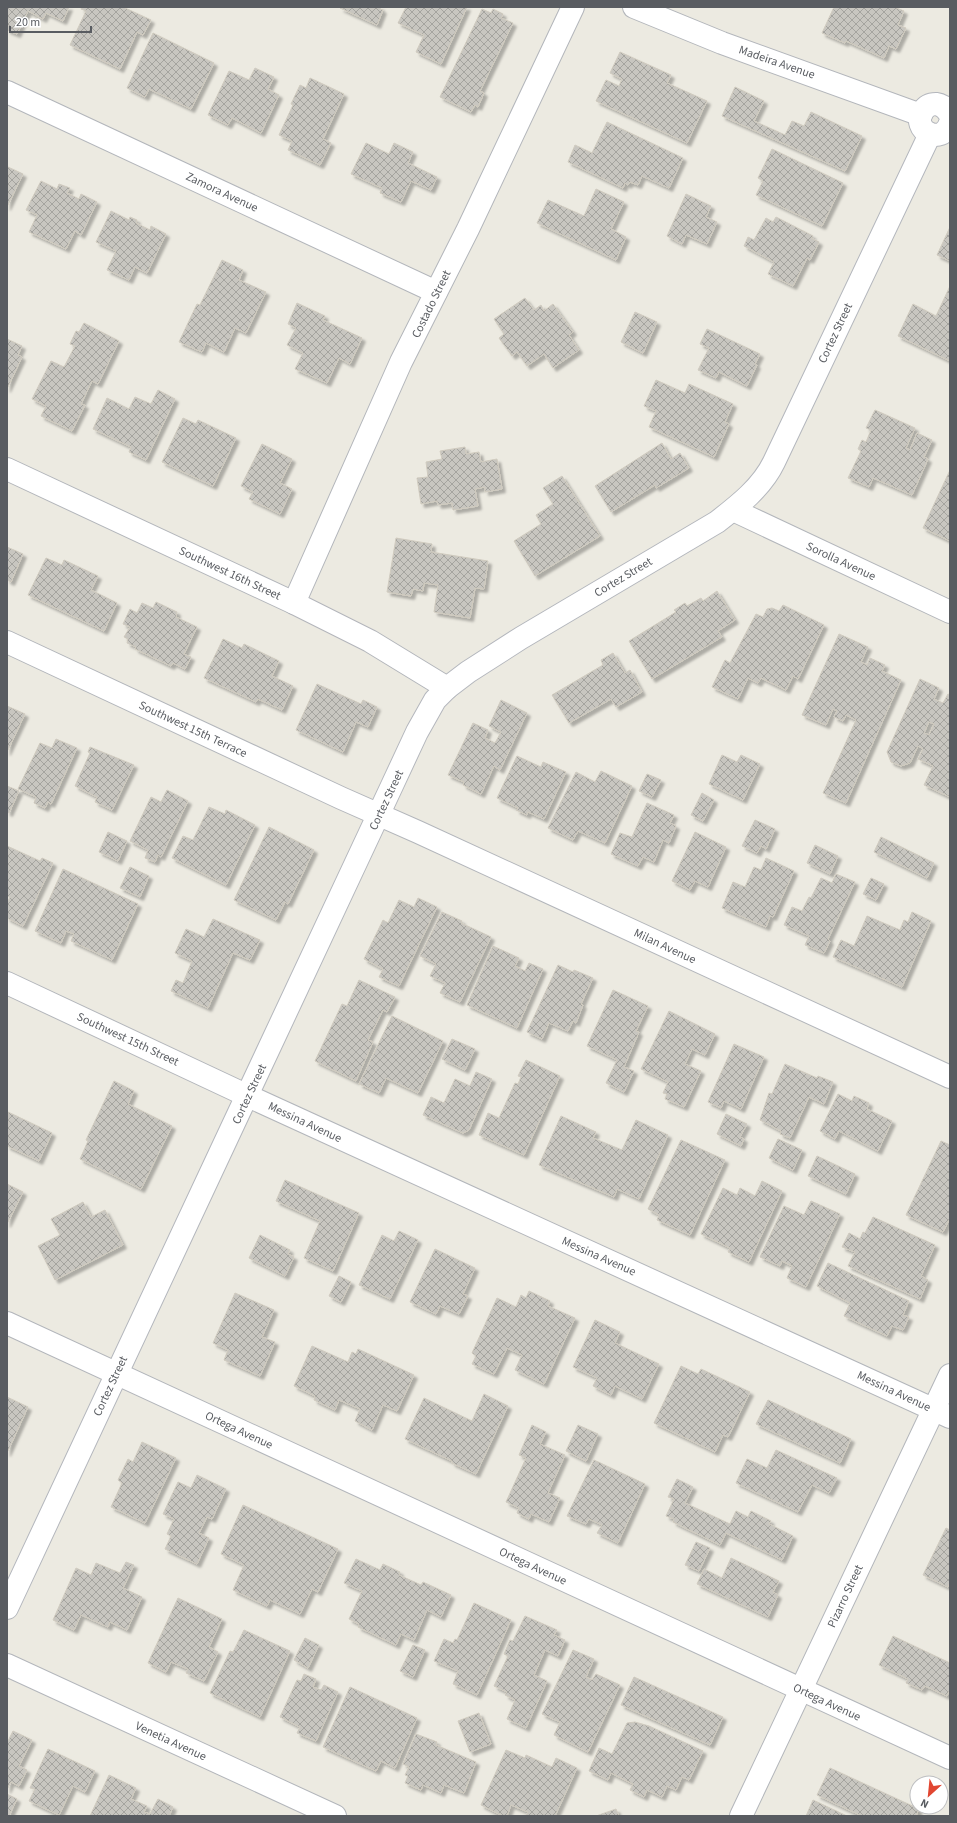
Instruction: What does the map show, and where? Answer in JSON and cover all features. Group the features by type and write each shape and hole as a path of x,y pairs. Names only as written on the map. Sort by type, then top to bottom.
{"street":[{"name":"Costado Street","path":"294,603 401,362 573,7"},
{"name":"Madeira Avenue","path":"634,7 722,43 920,115"},
{"name":"Zamora Avenue","path":"7,92 436,292"},
{"path":"934,104 949,115 943,133 930,134 921,126 920,115 929,105 934,104"},
{"name":"Cortez Street","path":"7,1608 379,814 425,717 435,700 447,688 521,638 704,530 733,510 751,494 772,467 930,134"},
{"name":"Southwest 16th Street","path":"7,469 294,603 376,645 447,688"},
{"name":"Sorolla Avenue","path":"733,510 950,612"},
{"name":"Southwest 15th Terrace","path":"7,642 379,814"},
{"name":"Milan Avenue","path":"379,814 950,1077"},
{"name":"Southwest 15th Street","path":"7,983 248,1096"},
{"name":"Messina Avenue","path":"248,1096 942,1413"},
{"name":"Ortega Avenue","path":"7,1323 950,1758"},
{"name":"Pizarro Street","path":"741,1816 801,1690 942,1413 950,1375"},
{"name":"Venetia Avenue","path":"7,1665 335,1816"}],"building":[{"path":"7,7 69,7 63,21 46,13 43,19 28,11 17,34 7,30"},
{"path":"82,7 123,7 151,20 143,35 137,32 120,69 70,45 86,11 81,9"},
{"path":"381,7 380,9 383,10 377,25 340,8"},
{"path":"406,7 467,7 441,64 416,52 424,35 398,23"},
{"path":"834,7 894,7 904,11 898,25 906,28 896,49 889,46 884,58 846,41 845,43 822,33"},
{"path":"482,9 491,13 493,9 503,14 501,18 513,23 480,91 484,93 478,107 475,105 471,112 440,97"},
{"path":"153,33 214,63 191,109 149,89 145,97 127,88"},
{"path":"620,52 671,75 667,83 707,101 687,143 596,101 606,80 619,86 622,79 610,73"},
{"path":"255,68 274,77 268,89 279,95 261,133 232,118 228,125 208,115 229,71 249,80"},
{"path":"310,78 344,94 323,139 331,143 320,165 288,150 292,141 279,135 293,105 291,104 300,85 306,88"},
{"path":"735,87 764,101 754,121 785,135 792,121 804,126 811,112 862,136 845,171 722,116"},
{"path":"607,122 683,158 669,188 642,176 638,185 630,182 628,185 625,183 623,188 568,162 575,145 592,153"},
{"path":"366,143 389,154 394,143 413,152 408,163 437,177 431,190 411,181 401,202 380,193 382,188 351,174"},
{"path":"772,149 843,183 822,226 756,195 763,181 758,178"},
{"path":"8,167 23,174 7,207 7,169"},
{"path":"41,181 57,189 59,184 70,188 67,193 79,199 81,194 97,202 81,235 75,231 66,249 29,232 37,215 26,210"},
{"path":"596,189 624,202 611,229 626,237 616,260 537,223 548,200 584,216"},
{"path":"686,194 711,206 706,217 717,222 707,244 686,235 682,244 667,236"},
{"path":"111,211 129,220 130,217 137,220 136,223 150,230 151,226 166,234 147,273 135,267 129,280 107,270 116,251 96,242"},
{"path":"776,217 813,236 811,238 819,242 810,260 807,258 793,286 768,274 774,262 744,246 748,237 754,240 766,218 773,222"},
{"path":"950,227 950,261 937,255"},
{"path":"222,260 243,270 239,280 266,292 246,333 235,328 224,352 206,343 202,352 179,342 197,304 200,305"},
{"path":"950,286 950,361 898,336 913,304 936,316"},
{"path":"525,298 534,310 541,305 544,311 553,304 573,332 569,335 579,350 553,368 544,354 527,366 517,352 512,356 499,338 504,334 494,319"},
{"path":"297,303 325,316 323,320 362,338 350,364 339,358 327,383 295,369 303,353 287,345 296,328 288,324"},
{"path":"635,312 657,322 643,353 621,342"},
{"path":"84,323 119,341 98,384 92,381 81,404 85,405 72,431 41,416 46,406 32,399 51,361 64,367 75,346 70,344 76,331 79,332"},
{"path":"707,329 760,354 755,364 757,365 747,386 719,372 716,378 698,370 709,348 700,344"},
{"path":"7,339 22,346 18,355 22,357 7,389"},
{"path":"656,380 685,393 689,384 733,404 725,422 729,424 714,457 649,427 656,411 644,406"},
{"path":"158,390 175,399 146,460 129,452 131,447 93,429 107,398 129,409 135,397 151,404"},
{"path":"875,410 915,428 906,448 910,450 917,433 932,440 924,457 928,459 912,495 873,478 869,487 848,478 861,451 858,449 862,440 866,442 871,430 866,428"},
{"path":"183,418 196,424 198,420 236,438 213,486 162,462"},
{"path":"662,443 671,459 680,453 689,468 656,488 655,485 611,512 595,486"},
{"path":"262,444 292,459 280,483 292,489 280,514 249,499 253,492 241,486"},
{"path":"465,447 466,454 479,452 481,462 497,459 502,489 485,492 485,487 475,489 478,506 453,510 452,503 438,505 437,501 421,504 417,478 428,477 426,462 442,459 440,451"},
{"path":"950,470 950,541 923,528"},
{"path":"562,476 600,536 535,576 514,541 541,524 536,515 553,504 543,488"},
{"path":"396,538 432,544 431,552 488,561 484,589 475,588 470,618 434,612 438,585 424,583 423,591 413,589 411,596 387,592"},
{"path":"7,547 23,554 11,582 7,580"},
{"path":"46,558 62,565 64,560 98,576 91,590 117,603 104,631 28,595"},
{"path":"717,591 735,620 718,631 722,637 652,679 629,641 676,612 674,610 685,603 687,606 701,598 703,601"},
{"path":"156,602 177,612 176,617 197,627 184,654 191,657 185,669 173,663 171,666 135,649 136,647 127,643 128,639 124,637 130,627 123,624 130,609 137,613 142,603 153,608"},
{"path":"783,605 824,625 798,679 793,676 786,690 761,678 758,683 748,678 738,699 712,687 725,660 730,663 756,614 763,617 767,609 772,608 779,611"},
{"path":"839,634 868,647 861,662 867,665 870,658 885,665 882,671 901,680 846,803 823,793 856,720 846,715 843,721 834,717 837,711 833,709 826,725 802,715"},
{"path":"223,639 242,648 244,644 279,661 272,676 293,686 282,710 258,699 256,702 204,678"},
{"path":"613,653 625,673 630,670 642,692 616,707 611,699 569,723 552,695 603,665 601,660"},
{"path":"920,679 939,688 934,699 943,703 948,694 950,695 950,797 924,785 933,766 918,759 923,749 918,746 910,763 901,766 891,762 887,752","holes":["929,722 934,724 929,735 924,733"]},
{"path":"317,684 361,704 363,700 377,707 368,727 356,722 343,752 296,730"},
{"path":"501,700 527,713 500,770 494,766 481,794 463,785 464,782 448,775 473,723 488,730 485,738 495,743 501,732 489,726"},
{"path":"7,706 25,714 7,752"},
{"path":"56,739 77,748 51,804 48,802 45,808 34,803 36,797 18,789 40,743 52,748"},
{"path":"90,747 134,765 112,810 95,802 97,797 75,786 90,753 88,752"},
{"path":"722,755 737,762 741,755 760,764 743,800 709,784"},
{"path":"517,756 541,767 543,762 566,772 544,819 528,812 527,815 516,810 518,808 497,798"},
{"path":"601,771 632,786 605,843 578,831 573,840 548,828 576,772 595,782"},
{"path":"647,774 661,780 652,797 639,791"},
{"path":"7,786 19,791 9,813 7,812"},
{"path":"167,790 188,801 161,857 158,855 155,862 145,858 148,850 130,841 151,797 161,802"},
{"path":"702,793 714,800 703,821 691,815"},
{"path":"647,803 674,815 670,823 676,826 669,843 663,840 654,862 643,857 638,866 611,854 620,833 632,837"},
{"path":"209,807 225,814 226,810 255,825 226,885 172,858 183,836 193,840"},
{"path":"755,820 775,829 766,849 761,846 757,853 742,846"},
{"path":"269,827 314,850 288,904 285,902 276,920 234,900"},
{"path":"108,832 127,841 118,861 99,852"},
{"path":"695,832 726,847 708,887 695,881 690,890 672,881"},
{"path":"881,837 934,863 927,878 874,852"},
{"path":"815,845 838,856 830,874 807,863"},
{"path":"7,846 40,861 42,858 53,863 23,926 7,918 7,903 10,897 7,896"},
{"path":"766,858 794,871 773,917 770,916 766,927 722,908 733,882 745,887 754,867 761,870"},
{"path":"130,867 149,876 140,897 120,888"},
{"path":"63,869 138,904 112,960 71,941 74,934 66,931 61,943 35,931"},
{"path":"836,874 855,882 828,939 830,941 824,953 805,945 809,936 784,925 792,907 802,911 809,897 811,898 821,878 832,883"},
{"path":"871,878 884,884 876,900 863,894"},
{"path":"418,898 437,907 399,986 379,977 383,969 364,959 383,920 388,923 399,900 414,907"},
{"path":"442,912 491,937 460,1002 440,993 445,983 430,976 436,964 420,956"},
{"path":"912,912 931,921 902,987 833,957 841,940 854,946 867,916 900,930 904,920 908,922"},
{"path":"213,919 260,940 250,960 233,953 208,1008 171,991 176,980 183,983 192,961 175,953 186,929 204,937"},
{"path":"493,946 519,958 515,966 525,971 529,963 543,969 517,1028 467,1005"},
{"path":"558,965 573,972 574,970 593,978 581,1004 583,1005 576,1023 573,1021 568,1031 549,1023 542,1039 527,1032"},
{"path":"359,980 395,997 387,1012 383,1010 368,1040 373,1042 356,1081 315,1061 342,1004 347,1006"},
{"path":"613,990 648,1006 636,1031 639,1032 624,1067 634,1071 624,1092 606,1083 617,1060 587,1046"},
{"path":"669,1011 715,1034 705,1055 692,1049 685,1064 701,1071 684,1107 665,1099 667,1094 663,1093 668,1082 641,1069"},
{"path":"392,1016 443,1041 418,1093 386,1078 379,1093 359,1084"},
{"path":"452,1039 475,1049 465,1070 442,1059"},
{"path":"734,1044 764,1057 741,1109 724,1101 721,1108 708,1102"},
{"path":"526,1060 560,1076 524,1155 479,1135 488,1113 499,1118 515,1083 518,1084 521,1077 518,1076"},
{"path":"785,1064 817,1078 818,1076 833,1082 824,1104 809,1097 790,1138 780,1134 781,1131 760,1120 769,1093 772,1094"},
{"path":"476,1072 492,1079 469,1130 463,1133 423,1115 431,1097 444,1103 455,1079 470,1086"},
{"path":"114,1081 134,1091 128,1104 172,1126 141,1189 80,1159 88,1141 86,1140"},
{"path":"838,1094 852,1101 854,1096 869,1103 867,1109 892,1121 878,1151 839,1131 835,1139 820,1131"},
{"path":"8,1112 52,1133 39,1161 7,1146"},
{"path":"726,1114 747,1124 740,1137 744,1139 741,1146 717,1134"},
{"path":"561,1116 596,1132 593,1138 622,1150 636,1120 668,1135 639,1199 617,1189 614,1197 539,1165"},
{"path":"778,1139 802,1150 793,1170 769,1158"},
{"path":"681,1140 725,1160 690,1235 657,1220 659,1215 648,1209"},
{"path":"941,1141 950,1145 950,1218 943,1232 906,1215"},
{"path":"817,1156 855,1174 846,1194 808,1176"},
{"path":"285,1180 359,1213 333,1271 304,1258 320,1221 276,1201"},
{"path":"762,1181 782,1191 749,1262 728,1252 730,1248 701,1234 723,1188 737,1195 740,1188 755,1196"},
{"path":"7,1184 23,1192 7,1224"},
{"path":"811,1201 840,1214 806,1287 787,1278 792,1266 782,1261 780,1266 760,1257 784,1206 804,1215"},
{"path":"83,1202 91,1217 105,1210 123,1245 55,1280 38,1246 60,1235 51,1219"},
{"path":"873,1217 935,1245 921,1276 928,1280 920,1299 848,1266 855,1252 842,1247 849,1233 860,1239 863,1232 865,1233"},
{"path":"399,1231 418,1240 390,1299 359,1285 382,1235 394,1241"},
{"path":"260,1235 290,1250 288,1254 294,1257 285,1276 249,1258"},
{"path":"435,1249 475,1268 463,1294 468,1296 459,1314 440,1306 436,1314 410,1302"},
{"path":"828,1263 909,1301 903,1315 909,1317 903,1330 892,1326 887,1336 844,1316 850,1303 817,1286"},
{"path":"339,1276 351,1282 341,1302 329,1296"},
{"path":"529,1291 550,1301 548,1306 575,1318 544,1384 515,1370 522,1355 507,1348 494,1374 472,1364 476,1356 472,1353 497,1298 516,1307 521,1295 526,1298"},
{"path":"235,1293 274,1310 262,1337 275,1342 260,1376 224,1360 228,1350 213,1343"},
{"path":"595,1320 620,1332 615,1343 659,1364 642,1399 615,1386 611,1395 593,1386 597,1378 573,1367"},
{"path":"312,1346 348,1362 352,1352 356,1354 358,1349 414,1375 397,1411 383,1405 372,1430 355,1421 360,1409 339,1400 335,1410 314,1400 315,1396 294,1386"},
{"path":"681,1366 698,1374 701,1369 750,1392 728,1437 723,1435 715,1452 654,1423"},
{"path":"484,1394 508,1406 476,1474 405,1439 424,1398 472,1421"},
{"path":"7,1397 28,1407 7,1453"},
{"path":"768,1400 851,1439 840,1463 756,1424"},
{"path":"532,1425 546,1432 540,1444 565,1455 548,1493 560,1498 549,1522 531,1514 529,1519 517,1513 519,1508 506,1502 526,1458 519,1455"},
{"path":"578,1425 598,1434 586,1461 566,1451"},
{"path":"142,1442 176,1458 145,1523 111,1507 122,1483 118,1480 128,1459 133,1462"},
{"path":"776,1450 837,1478 829,1493 812,1485 798,1512 736,1483 747,1459 767,1468"},
{"path":"594,1460 645,1484 618,1543 597,1533 602,1525 589,1519 586,1524 567,1516"},
{"path":"197,1475 226,1489 212,1519 207,1517 199,1533 209,1538 197,1564 165,1549 171,1536 167,1534 174,1519 163,1514 178,1482 191,1488"},
{"path":"677,1479 693,1487 685,1503 730,1524 736,1511 748,1517 751,1511 771,1521 769,1524 793,1536 782,1560 726,1533 720,1545 673,1522 674,1519 666,1516 674,1499 668,1497"},
{"path":"243,1505 338,1549 318,1592 312,1589 300,1614 270,1600 267,1606 233,1590 244,1565 221,1554"},
{"path":"946,1528 950,1530 950,1582 948,1587 923,1575"},
{"path":"696,1542 710,1548 699,1571 685,1565"},
{"path":"731,1558 779,1581 773,1592 778,1595 768,1617 697,1584 704,1569 722,1578"},
{"path":"356,1559 380,1570 383,1564 400,1572 399,1575 421,1585 423,1582 451,1595 441,1617 427,1610 414,1640 401,1634 396,1645 358,1627 359,1624 349,1619 362,1591 344,1583"},
{"path":"126,1562 134,1565 123,1588 142,1597 127,1630 110,1622 108,1627 81,1615 74,1630 53,1620 76,1568 91,1575 96,1563 120,1573"},
{"path":"178,1598 222,1619 209,1647 218,1652 204,1681 186,1673 188,1669 171,1662 166,1672 148,1663"},
{"path":"474,1603 511,1620 477,1695 453,1684 458,1671 434,1661 444,1639 453,1643 455,1639 457,1640"},
{"path":"525,1616 557,1630 554,1635 565,1640 558,1656 545,1650 534,1675 547,1681 526,1728 507,1719 515,1700 505,1695 507,1692 494,1686 508,1656 504,1654 510,1640 513,1641"},
{"path":"244,1630 290,1651 260,1717 210,1693 230,1651 233,1652"},
{"path":"893,1636 950,1663 950,1689 947,1696 925,1686 922,1690 906,1683 908,1679 879,1665"},
{"path":"305,1638 319,1645 308,1668 294,1660"},
{"path":"413,1645 425,1650 413,1677 400,1671"},
{"path":"573,1650 594,1659 586,1677 592,1680 596,1674 620,1685 588,1752 554,1735 560,1722 542,1714"},
{"path":"304,1674 316,1679 313,1687 321,1690 324,1685 338,1692 316,1741 297,1733 300,1727 280,1717 297,1680 301,1681"},
{"path":"634,1677 723,1717 710,1745 621,1705"},
{"path":"350,1687 417,1718 395,1768 381,1761 376,1771 323,1747"},
{"path":"479,1713 491,1744 470,1752 458,1721"},
{"path":"635,1722 649,1726 703,1751 689,1780 682,1777 676,1790 667,1786 662,1797 647,1790 644,1797 630,1790 633,1784 611,1773 608,1780 589,1771 599,1748 612,1754 627,1723"},
{"path":"13,1731 32,1740 19,1766 27,1770 19,1786 11,1782 7,1790 7,1743"},
{"path":"416,1734 437,1742 436,1745 476,1762 464,1793 444,1785 441,1793 423,1785 421,1790 405,1783 408,1776 405,1775 409,1767 403,1764"},
{"path":"48,1749 95,1771 85,1792 73,1786 59,1815 29,1801 35,1789 30,1788"},
{"path":"506,1750 525,1758 526,1755 552,1767 556,1758 577,1768 555,1816 526,1816 528,1812 511,1805 507,1816 503,1816 481,1805"},
{"path":"830,1768 909,1804 909,1815 916,1815 862,1816 817,1795"},
{"path":"109,1775 136,1788 131,1799 147,1806 144,1812 150,1814 158,1799 173,1807 169,1816 90,1816"},
{"path":"7,1794 17,1799 9,1816 7,1816"},
{"path":"813,1800 847,1816 806,1816"},
{"path":"616,1809 619,1816 596,1816"}]}
